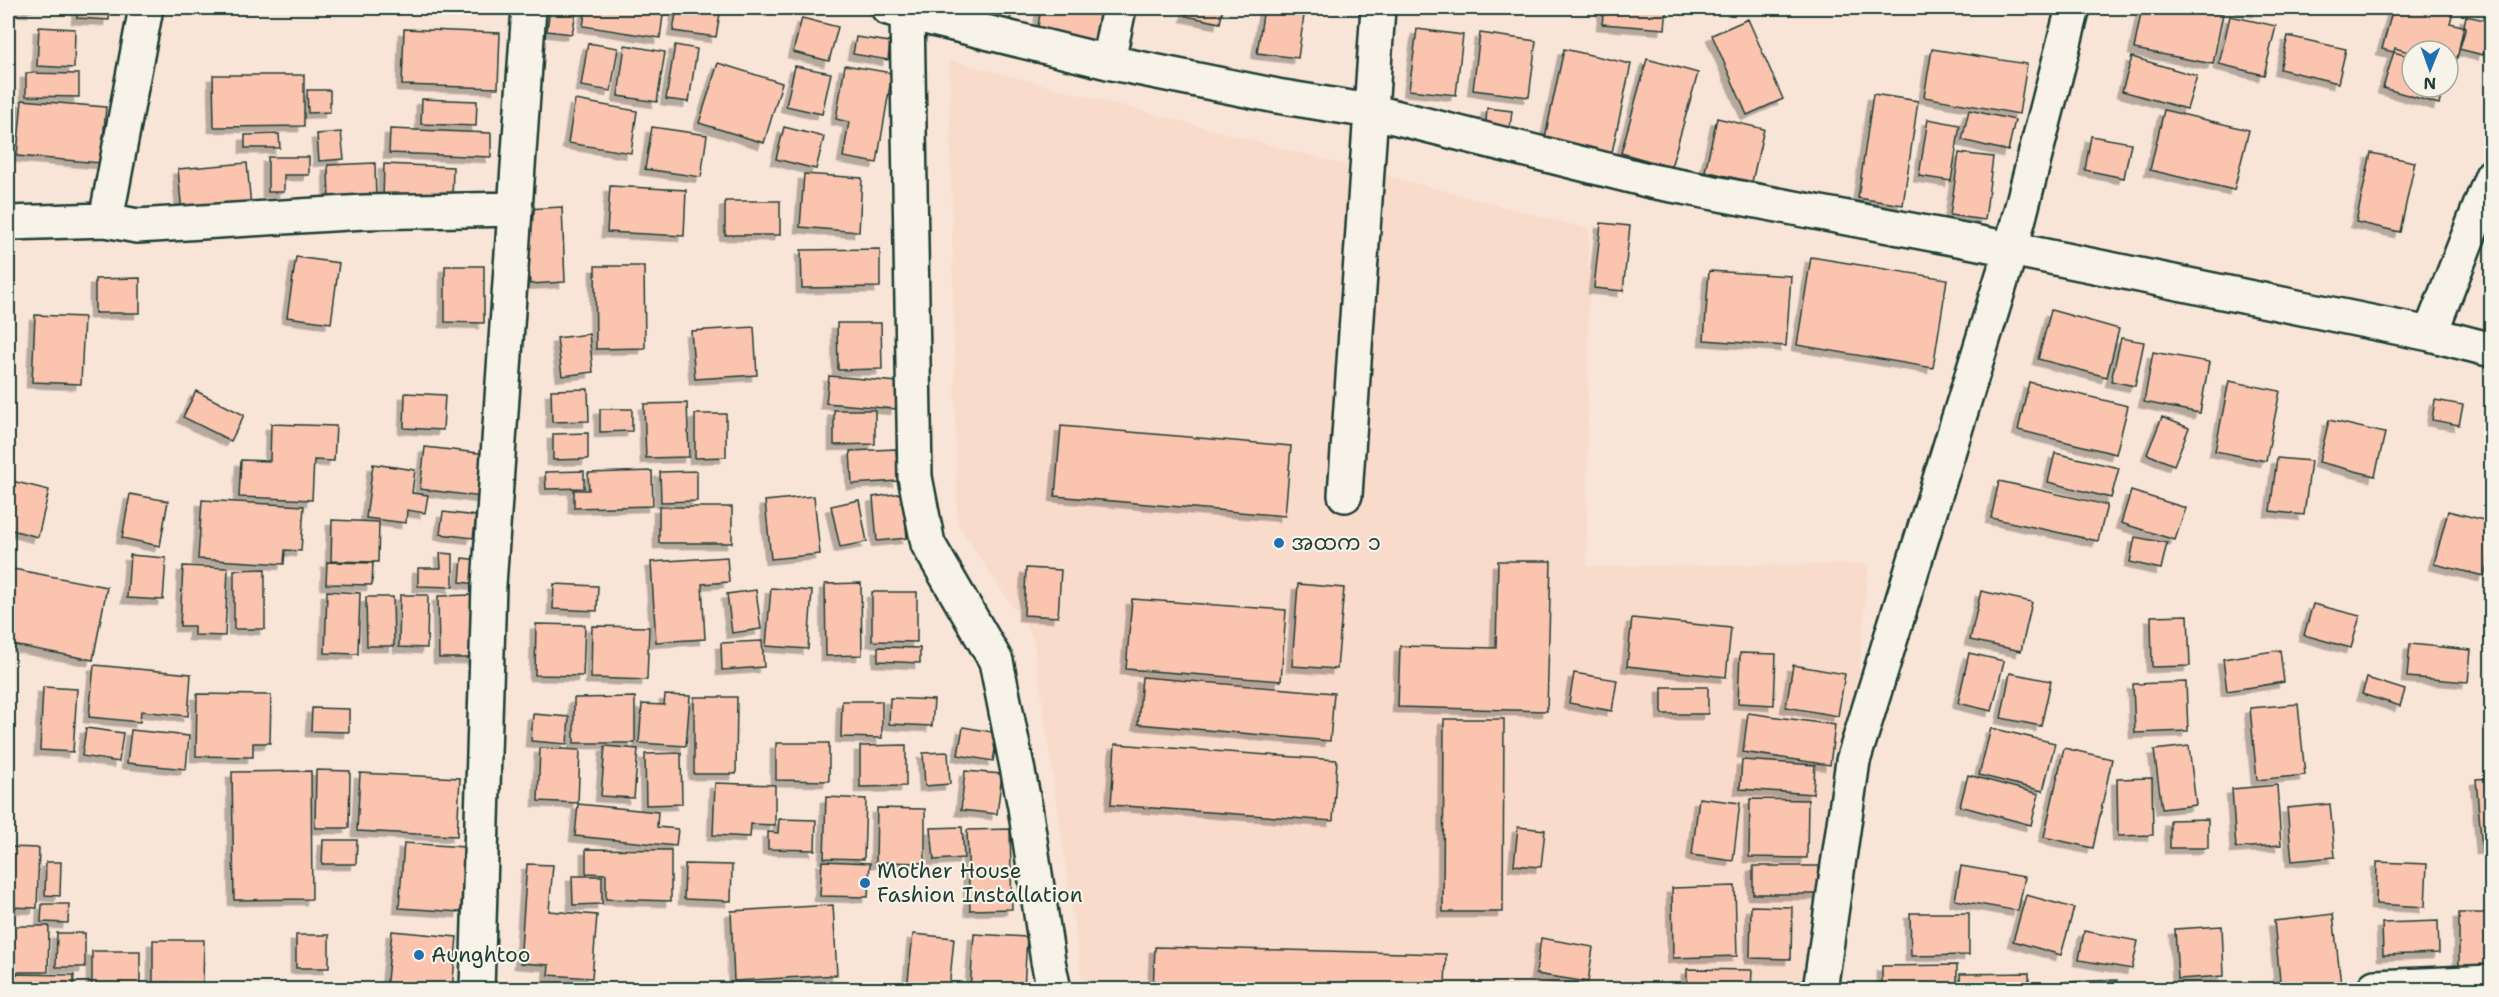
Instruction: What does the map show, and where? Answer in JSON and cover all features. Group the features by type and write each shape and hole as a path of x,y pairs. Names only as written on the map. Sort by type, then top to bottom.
{"street":[{"path":"106,220 146,8"},
{"path":"477,990 489,585 529,8"},
{"path":"1108,62 1119,8"},
{"path":"1345,495 1378,8"},
{"path":"1820,990 1853,761 2011,249 2073,8"},
{"path":"1054,990 1025,807 996,661 928,544 915,477 898,10 1108,62 1277,96 1370,111 1651,181 2011,249 2430,334 2492,350"},
{"path":"2430,334 2492,176"},
{"path":"8,223 106,220 137,226 364,212 516,209"},
{"path":"2375,987 2492,982"}],"shaded area":[{"name":"အထက ၁","path":"949,60 1589,229 1587,566 1869,564 1830,989 1083,989 1033,638 957,523"}],"building":[{"path":"8,8 33,8 33,11 8,10"},
{"path":"78,8 110,8 109,20 77,18"},
{"path":"550,8 577,8 572,34 547,31"},
{"path":"586,8 664,8 660,38 583,26"},
{"path":"677,8 721,8 716,37 673,31"},
{"path":"987,8 1012,8 1009,27 984,24"},
{"path":"1041,8 1104,8 1099,48 1036,39"},
{"path":"1188,8 1223,8 1220,23 1186,16"},
{"path":"1264,8 1305,8 1298,58 1257,53"},
{"path":"1604,8 1667,8 1665,29 1602,24"},
{"path":"2142,8 2187,8 2223,14 2213,64 2134,49"},
{"path":"2241,8 2258,8 2258,11"},
{"path":"2393,8 2437,8 2453,12 2450,23 2466,27 2460,47 2460,39 2400,39 2400,54 2382,49"},
{"path":"2230,16 2276,26 2264,75 2219,64"},
{"path":"2466,16 2490,21 2483,55 2460,49"},
{"path":"802,18 838,27 829,61 793,52"},
{"path":"1748,19 1783,99 1747,115 1712,35"},
{"path":"39,27 75,29 74,68 37,66"},
{"path":"404,29 500,33 498,88 402,85"},
{"path":"1417,29 1463,35 1456,95 1409,90"},
{"path":"1480,33 1536,41 1529,97 1473,90"},
{"path":"2288,36 2346,49 2338,83 2280,69"},
{"path":"856,37 890,42 888,60 853,54"},
{"path":"588,43 618,48 611,91 581,86"},
{"path":"625,45 665,52 657,102 618,96"},
{"path":"675,45 697,49 689,102 666,99"},
{"path":"2395,48 2400,49 2400,93 2383,88"},
{"path":"1564,49 1631,64 1611,157 1544,142"},
{"path":"1932,49 2027,64 2019,114 1924,97"},
{"path":"2132,57 2197,76 2187,109 2122,91"},
{"path":"1647,59 1698,73 1671,167 1621,153"},
{"path":"718,63 782,83 764,143 699,123"},
{"path":"845,65 892,73 877,163 843,157 849,122 836,119"},
{"path":"795,66 831,73 822,114 786,106"},
{"path":"26,73 79,74 79,97 26,96"},
{"path":"213,75 304,75 304,126 214,127"},
{"path":"307,90 330,90 330,112 308,113"},
{"path":"1873,94 1918,101 1903,205 1858,198"},
{"path":"422,99 477,101 476,126 421,124"},
{"path":"2422,99 2440,99 2439,104"},
{"path":"22,100 106,107 101,163 17,156"},
{"path":"575,100 637,111 631,153 568,143"},
{"path":"1487,108 1512,111 1509,137 1485,135"},
{"path":"1969,110 2015,120 2008,151 1962,140"},
{"path":"2164,110 2249,130 2234,190 2150,170"},
{"path":"1717,118 1764,129 1752,182 1705,171"},
{"path":"1928,119 1960,125 1951,181 1919,176"},
{"path":"652,127 707,135 701,177 645,169"},
{"path":"784,127 824,137 816,169 776,159"},
{"path":"390,129 491,133 491,157 389,153"},
{"path":"341,132 344,159 319,161 317,134"},
{"path":"279,134 280,148 245,148 245,135"},
{"path":"2091,136 2131,143 2124,178 2085,170"},
{"path":"1959,153 1993,157 1985,220 1950,215"},
{"path":"2371,153 2415,162 2400,232 2356,222"},
{"path":"268,157 309,157 309,175 284,175 284,192 268,192"},
{"path":"247,163 251,207 182,214 178,169"},
{"path":"375,163 376,201 329,203 328,165"},
{"path":"384,164 453,167 452,203 383,200"},
{"path":"804,174 862,178 859,232 800,227"},
{"path":"610,186 686,190 684,236 607,232"},
{"path":"725,201 780,201 780,235 725,235"},
{"path":"562,207 565,282 530,284 526,209"},
{"path":"1601,223 1630,226 1623,291 1594,288"},
{"path":"880,249 880,287 802,288 801,250"},
{"path":"296,257 339,263 331,323 287,317"},
{"path":"1811,257 1947,279 1933,368 1797,345"},
{"path":"445,266 484,266 484,323 445,322"},
{"path":"595,266 644,266 645,348 596,349"},
{"path":"1709,271 1791,276 1786,346 1704,340"},
{"path":"140,278 140,313 95,313 95,279"},
{"path":"2051,310 2119,329 2107,377 2038,359"},
{"path":"35,315 84,317 81,384 32,382"},
{"path":"837,323 881,323 882,369 838,370"},
{"path":"754,327 757,375 695,379 691,331"},
{"path":"589,334 593,372 562,376 557,338"},
{"path":"2121,338 2144,342 2135,386 2111,381"},
{"path":"2153,352 2209,362 2200,413 2144,402"},
{"path":"829,376 898,382 896,409 826,403"},
{"path":"2229,381 2280,391 2266,461 2215,451"},
{"path":"2029,382 2128,406 2116,454 2018,430"},
{"path":"588,389 589,421 552,422 551,390"},
{"path":"196,391 244,415 231,441 183,417"},
{"path":"405,393 445,395 443,430 404,428"},
{"path":"2435,400 2463,405 2459,425 2432,420"},
{"path":"687,403 689,457 646,458 644,404"},
{"path":"600,409 632,409 632,431 600,432"},
{"path":"834,410 875,410 875,444 834,445"},
{"path":"695,414 726,414 726,457 695,458"},
{"path":"2162,417 2189,428 2174,465 2147,454"},
{"path":"2329,420 2385,433 2375,476 2319,462"},
{"path":"271,424 336,426 334,461 314,460 312,500 239,497 241,460 270,461"},
{"path":"1061,426 1291,446 1285,516 1055,496"},
{"path":"588,433 588,459 553,460 553,434"},
{"path":"425,447 487,454 482,497 420,489"},
{"path":"896,449 898,481 852,484 850,451"},
{"path":"2055,453 2119,468 2111,498 2048,482"},
{"path":"2277,458 2311,461 2304,515 2270,511"},
{"path":"373,464 415,470 412,493 428,495 425,513 407,510 406,523 366,518"},
{"path":"584,471 584,488 546,489 545,472"},
{"path":"652,471 653,506 574,508 574,490 589,490 588,473"},
{"path":"697,471 697,501 661,502 660,472"},
{"path":"8,480 49,490 38,537 8,529"},
{"path":"1999,481 2107,505 2098,541 1991,518"},
{"path":"2131,491 2186,508 2175,540 2121,523"},
{"path":"903,493 907,538 877,541 873,497"},
{"path":"130,494 168,501 160,546 122,538"},
{"path":"814,496 820,554 771,559 765,501"},
{"path":"202,500 304,506 301,551 285,550 284,564 198,559"},
{"path":"859,500 867,542 840,547 831,506"},
{"path":"659,507 732,507 732,543 659,543"},
{"path":"2448,511 2492,522 2492,546 2484,576 2434,564"},
{"path":"443,512 476,516 473,538 440,534"},
{"path":"332,520 379,522 378,562 331,561"},
{"path":"2135,537 2167,543 2161,569 2130,562"},
{"path":"440,553 453,554 453,587 418,586 418,568 441,568"},
{"path":"130,555 166,558 163,600 127,598"},
{"path":"727,557 729,582 702,584 705,639 656,642 651,562"},
{"path":"462,558 479,560 477,584 460,582"},
{"path":"1498,561 1551,561 1547,711 1398,707 1400,646 1496,648"},
{"path":"327,562 373,563 372,585 326,584"},
{"path":"183,566 228,568 225,636 194,635 194,626 180,626"},
{"path":"8,568 107,587 93,660 8,644"},
{"path":"1026,568 1061,570 1058,617 1024,615"},
{"path":"265,569 265,629 234,629 234,570"},
{"path":"861,583 862,655 826,656 825,584"},
{"path":"554,584 598,586 597,611 553,609"},
{"path":"1298,584 1344,588 1337,669 1292,666"},
{"path":"771,588 812,591 808,649 766,646"},
{"path":"756,590 761,629 732,633 727,594"},
{"path":"327,591 360,593 358,654 325,653"},
{"path":"1981,591 2032,602 2021,651 1970,640"},
{"path":"872,592 917,592 917,642 872,641"},
{"path":"400,595 428,595 427,648 399,647"},
{"path":"473,595 474,658 439,658 438,596"},
{"path":"366,597 393,597 394,646 367,646"},
{"path":"1132,599 1286,610 1281,681 1126,669"},
{"path":"2313,604 2360,616 2351,648 2304,635"},
{"path":"2188,615 2190,666 2152,667 2151,616"},
{"path":"1632,618 1731,628 1726,677 1627,666"},
{"path":"536,624 585,625 583,676 535,675"},
{"path":"592,626 649,627 647,680 591,678"},
{"path":"762,641 764,667 722,670 721,643"},
{"path":"2410,644 2471,650 2468,682 2407,677"},
{"path":"878,647 920,648 920,663 878,661"},
{"path":"2280,650 2284,682 2227,691 2223,659"},
{"path":"1740,653 1776,654 1774,705 1738,703"},
{"path":"1969,653 2004,661 1992,711 1958,703"},
{"path":"94,665 191,674 188,716 141,711 140,722 89,717"},
{"path":"1793,665 1845,674 1838,716 1786,707"},
{"path":"1574,673 1617,680 1612,711 1569,703"},
{"path":"2010,673 2051,681 2041,726 2001,718"},
{"path":"1142,677 1334,693 1330,741 1138,724"},
{"path":"2367,678 2405,690 2400,706 2362,694"},
{"path":"2186,682 2188,731 2135,733 2133,684"},
{"path":"43,687 77,689 73,752 40,750"},
{"path":"1662,687 1708,687 1708,714 1662,714"},
{"path":"197,694 271,695 270,743 253,743 253,757 196,756"},
{"path":"665,695 690,696 686,746 639,743 642,704 664,705"},
{"path":"635,697 635,743 574,743 574,698"},
{"path":"694,697 737,697 736,774 694,774"},
{"path":"890,698 934,700 932,726 889,724"},
{"path":"842,701 882,701 882,738 841,737"},
{"path":"2298,704 2305,775 2257,780 2250,708"},
{"path":"312,708 349,709 349,732 311,731"},
{"path":"1748,713 1835,725 1830,765 1743,752"},
{"path":"533,714 569,717 567,744 531,741"},
{"path":"1444,719 1504,719 1503,912 1443,912"},
{"path":"963,727 998,733 993,761 958,755"},
{"path":"86,728 123,733 119,762 82,756"},
{"path":"1991,728 2055,743 2043,791 1979,775"},
{"path":"131,730 189,736 186,769 127,763"},
{"path":"776,743 829,743 829,781 776,780"},
{"path":"1115,744 1337,760 1333,821 1111,805"},
{"path":"906,745 906,786 860,787 860,746"},
{"path":"605,746 638,749 634,798 601,796"},
{"path":"2189,746 2196,805 2162,809 2154,750"},
{"path":"540,748 580,750 578,803 538,801"},
{"path":"2064,748 2112,759 2093,848 2044,837"},
{"path":"948,752 950,784 925,786 923,753"},
{"path":"681,753 682,804 646,805 645,754"},
{"path":"1742,760 1815,765 1813,794 1740,789"},
{"path":"316,770 350,771 349,828 315,828"},
{"path":"311,771 312,899 234,900 232,772"},
{"path":"965,771 1002,774 997,814 961,810"},
{"path":"360,773 460,778 457,836 357,831"},
{"path":"1968,775 2039,794 2031,825 1960,806"},
{"path":"2152,778 2153,835 2118,836 2117,779"},
{"path":"2492,778 2492,848 2482,849 2476,779"},
{"path":"715,783 775,785 775,825 751,824 750,837 713,835"},
{"path":"2277,785 2281,845 2236,848 2232,789"},
{"path":"826,797 866,799 864,859 824,858"},
{"path":"1699,798 1740,803 1733,861 1692,855"},
{"path":"1750,799 1808,800 1807,858 1749,857"},
{"path":"578,804 658,812 657,827 678,829 676,846 575,836"},
{"path":"2330,804 2335,857 2292,861 2287,808"},
{"path":"877,808 925,809 925,863 876,862"},
{"path":"779,819 816,820 815,850 768,849 768,832 778,833"},
{"path":"2208,819 2208,848 2170,848 2170,820"},
{"path":"962,827 964,858 934,860 931,828"},
{"path":"1518,827 1545,830 1541,867 1514,865"},
{"path":"1010,829 1012,909 970,910 967,830"},
{"path":"323,840 357,840 356,864 322,864"},
{"path":"404,843 465,847 461,912 399,908"},
{"path":"8,847 39,848 37,908 8,907"},
{"path":"586,849 671,850 671,901 606,899 606,874 586,873"},
{"path":"822,861 870,863 868,897 820,896"},
{"path":"46,862 61,862 60,896 45,895"},
{"path":"2377,862 2427,864 2425,907 2376,904"},
{"path":"527,864 553,865 549,911 597,915 592,978 548,975 549,965 520,963"},
{"path":"685,864 732,865 731,901 684,899"},
{"path":"1753,866 1819,866 1819,894 1753,894"},
{"path":"1961,866 2025,877 2018,911 1955,900"},
{"path":"572,876 602,876 602,904 573,905"},
{"path":"1735,886 1737,956 1673,958 1672,888"},
{"path":"2026,895 2074,908 2061,955 2013,941"},
{"path":"42,904 69,904 68,923 41,922"},
{"path":"833,905 837,975 734,981 731,911"},
{"path":"1751,906 1792,907 1791,959 1750,958"},
{"path":"1910,913 1969,913 1969,955 1911,956"},
{"path":"2459,913 2492,913 2492,976 2459,976"},
{"path":"2333,914 2341,985 2281,990 2274,921"},
{"path":"2438,921 2439,953 2383,955 2382,923"},
{"path":"8,926 49,926 48,972 8,972"},
{"path":"2222,926 2224,976 2178,979 2175,929"},
{"path":"392,931 457,937 452,990 386,990"},
{"path":"2084,931 2138,941 2132,969 2079,960"},
{"path":"57,933 85,933 85,967 56,967"},
{"path":"913,934 954,938 949,990 907,990"},
{"path":"974,934 1027,937 1024,990 970,990"},
{"path":"296,935 329,935 329,968 296,968"},
{"path":"1541,938 1593,947 1588,982 1536,974"},
{"path":"153,940 204,940 203,983 153,982"},
{"path":"1155,947 1446,954 1445,990 1153,990"},
{"path":"92,951 140,951 140,990 92,990"},
{"path":"1957,965 1957,990 1882,990 1882,966"},
{"path":"1687,969 1752,970 1751,990 1687,990"},
{"path":"2029,973 2029,990 1961,990 1960,974"},
{"path":"8,974 74,975 73,990 8,990"},
{"path":"2117,980 2117,990 2066,990 2065,982"},
{"path":"515,984 581,986 581,990 515,990"},
{"path":"362,985 362,990 321,990 321,986"},
{"path":"852,985 893,990 852,990"},
{"path":"2220,986 2220,990 2161,990 2161,989"}],"place":[{"name":"အထက ၁","path":"1279,543"},
{"name":"Mother House Fashion Installation","path":"865,883"},
{"name":"Aunghtoo","path":"419,955"}]}
